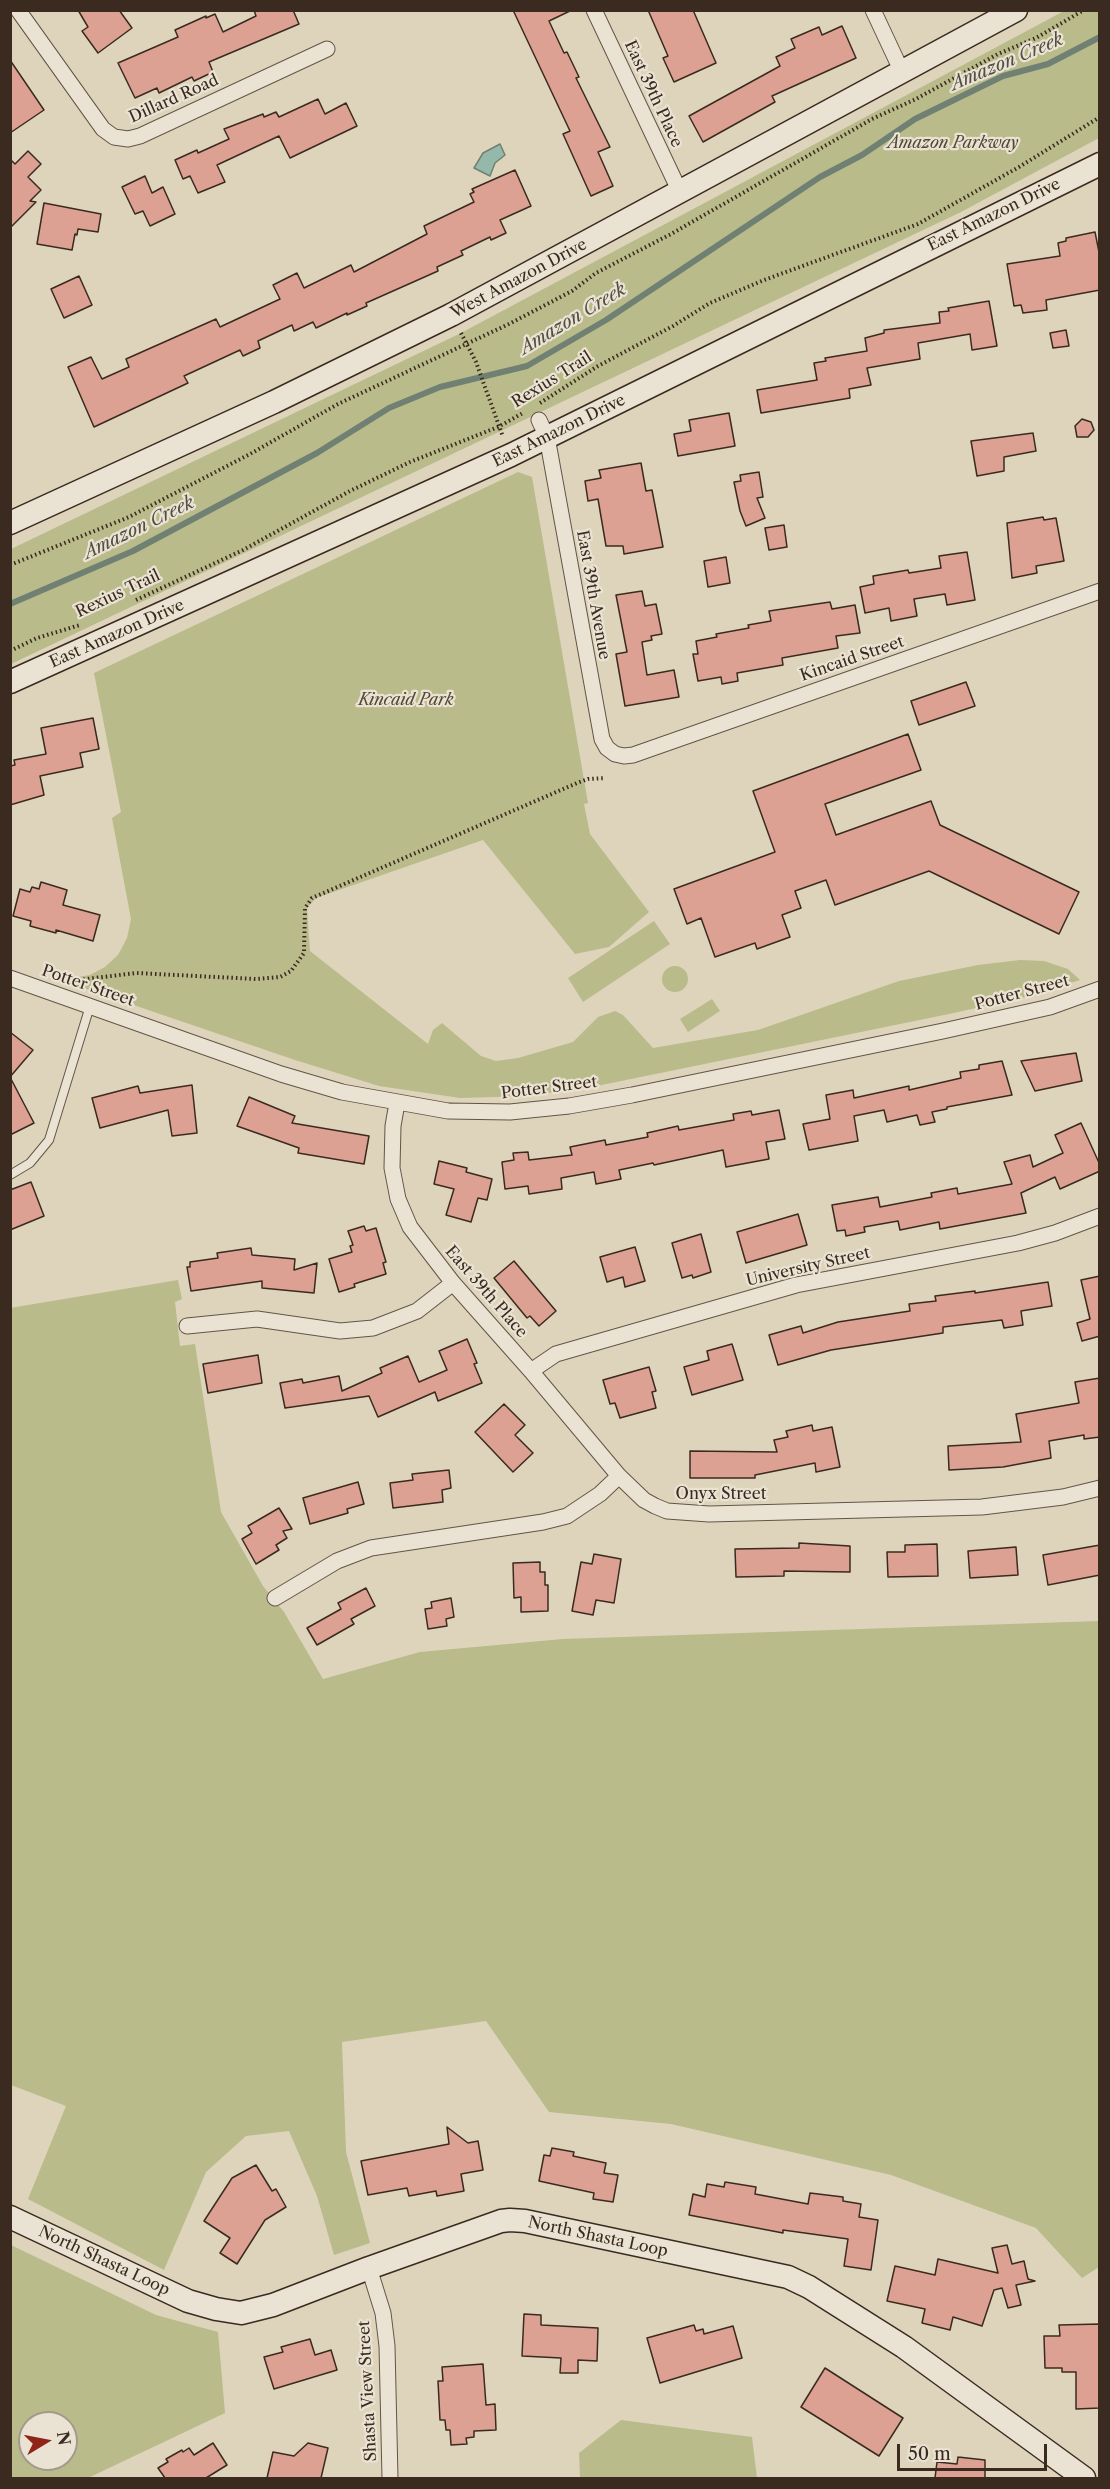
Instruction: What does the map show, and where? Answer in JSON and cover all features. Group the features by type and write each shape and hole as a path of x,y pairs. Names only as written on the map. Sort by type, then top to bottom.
{"street":[{"name":"Dillard Road","path":"18,10 103,129 114,137 128,139 140,136 327,49"},
{"name":"East 39th Place","path":"594,10 680,192"},
{"path":"873,10 902,72"},
{"name":"West Amazon Drive","path":"10,524 274,402 451,315 1016,10"},
{"name":"East Amazon Drive","path":"10,682 540,421 1100,164"},
{"name":"East 39th Avenue","path":"540,421 602,739 607,748 615,754"},
{"name":"Kincaid Street","path":"615,754 633,755 1100,591"},
{"name":"Potter Street","path":"10,978 281,1074 342,1092 448,1111 510,1112 568,1106 995,1020 1050,1007 1098,992"},
{"name":"East 39th Place","path":"397,1103 391,1150 398,1199 413,1233 453,1283 619,1476"},
{"name":"University Street","path":"531,1371 556,1354 796,1286 1018,1243 1055,1233 1100,1216"},
{"path":"187,1326 257,1319 340,1331 373,1328 417,1311 453,1283"},
{"path":"275,1598 337,1561 371,1548 543,1522 567,1516 600,1494 619,1476"},
{"name":"Onyx Street","path":"619,1476 644,1500 655,1506 681,1513 982,1507 1063,1497 1100,1488"},
{"name":"North Shasta Loop","path":"10,2217 188,2301 241,2313 273,2305 501,2221 517,2220 788,2277 809,2287 904,2347 1084,2478"},
{"name":"Shasta View Street","path":"369,2268 383,2313 387,2346 390,2478"}],"lane":[{"path":"10,1175 30,1163 49,1140 90,1006"}],"path":[{"path":"10,565 129,516 250,454 338,404 572,291 596,273 671,234 872,119 916,99 998,54 1044,34 1084,10"},
{"name":"Rexius Trail","path":"540,421 598,366 673,326 710,303 764,280 918,224 1019,167 1100,117"},
{"path":"461,333 476,362 503,437"},
{"name":"Rexius Trail","path":"131,602 243,550 329,502 410,462 498,427 526,412"},
{"name":"Rexius Trail","path":"10,651 37,638 89,621"},
{"path":"37,987 118,974 256,979 280,977 291,971 304,953 305,908 312,898 577,783 588,779 605,778"}],"green space":[{"name":"Amazon Parkway","path":"1064,11 1099,11 1099,138 961,212 11,664 11,549 461,333"},
{"name":"Kincaid Park","path":"518,472 532,477 588,803 584,804 590,834 649,912 609,947 575,954 483,840 316,898 307,908 310,951 428,1044 433,1030 442,1023 481,1056 496,1061 518,1058 573,1042 598,1017 615,1011 623,1015 653,1048 758,1030 899,981 978,965 1020,960 1044,961 1068,969 1080,980 1026,997 949,1014 587,1088 528,1096 460,1098 379,1086 295,1060 60,980 90,975 105,967 118,955 127,938 131,919 112,818 121,812 94,673"},
{"path":"654,921 670,944 583,1002 568,978"},
{"path":"675,966 684,970 688,979 684,988 675,992 666,988 662,979 666,970"},
{"path":"712,999 720,1011 688,1032 680,1019"},
{"path":"178,1280 182,1299 175,1302 180,1346 195,1344 221,1512 263,1586 284,1612 323,1679 420,1652 563,1639 1099,1621 1099,2267 1082,2278 1036,2228 891,2175 671,2124 549,2112 486,2021 342,2042 346,2152 370,2243 334,2255 317,2196 289,2131 246,2136 206,2172 164,2270 28,2199 66,2106 11,2085 10,1308"},
{"path":"11,2245 156,2315 218,2332 225,2413 88,2478 11,2478"},
{"path":"621,2420 752,2437 757,2478 580,2478 579,2453"}],"shaded area":[{"path":"500,144 505,155 495,163 490,176 474,168 483,153"}],"building":[{"path":"78,10 119,10 132,28 98,53 82,31 88,27"},
{"path":"254,10 293,10 299,24 209,62 213,72 194,81 192,77 159,93 157,88 135,98 118,63 178,37 175,30 206,16 206,18 215,14 223,32 256,16"},
{"path":"513,10 572,10 549,21 564,53 567,52 579,77 576,78 610,147 598,152 613,186 591,196 563,134 570,131"},
{"path":"648,10 693,10 716,63 674,82 663,58 668,56"},
{"path":"842,26 856,58 772,96 775,102 703,142 689,116 780,66 776,57 795,48 791,39 819,27 822,35"},
{"path":"10,60 44,110 10,133"},
{"path":"318,99 325,114 346,103 357,126 290,158 279,136 217,165 225,182 198,193 190,176 183,179 175,160 197,150 198,153 229,139 224,129 263,114 264,117 276,112 279,117"},
{"path":"28,151 41,164 28,177 41,190 30,201 36,202 10,228 10,159 15,164"},
{"path":"515,170 531,206 500,220 506,233 491,240 490,237 461,251 463,255 437,267 438,271 366,303 367,306 347,315 347,313 316,328 313,322 294,331 292,325 258,341 260,348 243,356 240,350 184,376 188,383 94,427 68,367 91,357 102,379 129,367 126,359 216,319 220,327 280,299 273,285 297,273 304,288 351,265 354,272 427,234 424,226 474,202 470,194 474,192 472,189"},
{"path":"145,176 152,193 163,187 175,214 150,226 143,211 135,214 122,187"},
{"path":"44,203 101,214 98,232 78,229 72,250 37,244"},
{"path":"1095,232 1100,257 1100,290 1046,300 1047,310 1023,313 1021,305 1014,306 1007,264 1060,256 1058,243 1066,241 1066,238"},
{"path":"79,276 92,305 64,318 51,289"},
{"path":"989,301 997,346 972,350 970,334 918,343 920,359 867,368 871,385 849,389 850,398 761,413 757,390 817,380 814,363 826,361 825,358 867,351 865,338 884,333 884,330 940,323 939,312 949,311 948,308"},
{"path":"1066,330 1069,346 1053,348 1050,333"},
{"path":"729,413 735,446 678,456 674,434 691,431 689,420"},
{"path":"1082,419 1091,422 1094,430 1088,437 1077,437 1075,426"},
{"path":"1033,433 1036,451 1004,457 1004,471 977,476 971,441"},
{"path":"641,463 646,491 652,490 663,547 624,554 623,546 606,546 598,499 588,501 585,481 601,478 599,470"},
{"path":"759,472 763,497 757,498 765,518 746,526 740,511 734,482 741,481 740,475"},
{"path":"1043,517 1044,520 1056,518 1064,561 1036,566 1037,573 1012,578 1007,523"},
{"path":"784,525 787,547 769,550 765,528"},
{"path":"967,552 975,600 947,605 945,594 914,599 917,616 891,621 889,608 865,613 860,587 874,584 873,576 908,570 909,573 941,568 939,556"},
{"path":"726,557 730,583 708,587 704,561"},
{"path":"642,591 645,606 656,604 662,634 651,636 652,640 642,642 647,675 674,670 679,697 625,706 616,654 627,652 616,595"},
{"path":"830,602 832,609 855,605 860,633 836,636 838,648 782,658 783,665 737,673 738,681 722,684 721,677 698,681 693,654 698,654 696,641 717,637 716,634 749,628 748,625 771,621 769,611"},
{"path":"966,682 975,706 919,725 911,701"},
{"path":"93,718 99,749 80,753 83,767 40,776 44,795 10,805 10,766 15,765 14,760 46,754 41,728"},
{"path":"908,734 921,770 825,804 836,835 931,801 940,825 1079,892 1059,934 929,871 835,905 826,880 795,891 801,908 782,915 790,937 757,949 755,943 715,957 701,918 687,924 674,889 775,852 753,791"},
{"path":"41,882 67,890 63,905 100,915 93,941 56,930 56,933 30,926 31,921 13,916 20,889 30,892 32,887 39,889"},
{"path":"10,1032 33,1050 10,1077"},
{"path":"1076,1053 1082,1081 1035,1091 1021,1061"},
{"path":"1002,1061 1012,1095 947,1107 947,1109 932,1112 935,1122 920,1125 917,1115 887,1122 884,1110 854,1116 858,1141 809,1150 803,1124 830,1119 826,1095 853,1090 854,1098 909,1086 909,1090 961,1078 960,1072 979,1069 979,1065"},
{"path":"10,1077 34,1123 10,1135"},
{"path":"192,1085 197,1133 172,1136 168,1110 100,1128 92,1098 138,1086 140,1093"},
{"path":"249,1097 295,1116 292,1123 369,1136 364,1164 298,1153 299,1148 237,1126"},
{"path":"779,1110 785,1139 766,1142 769,1159 726,1167 723,1150 619,1170 621,1179 596,1184 594,1172 561,1178 562,1189 529,1194 528,1186 505,1189 502,1162 514,1160 513,1153 528,1152 529,1160 572,1155 570,1147 605,1140 606,1145 648,1137 647,1133 678,1126 679,1130 734,1120 733,1114 751,1111 752,1115"},
{"path":"1081,1123 1100,1165 1100,1171 1060,1189 1055,1177 1021,1193 1026,1213 940,1229 939,1222 900,1230 898,1221 864,1227 865,1232 846,1236 845,1230 837,1231 832,1205 878,1197 880,1207 932,1197 931,1193 957,1188 958,1194 1012,1184 1004,1162 1030,1155 1033,1167 1063,1153 1055,1135"},
{"path":"439,1161 467,1168 466,1172 492,1179 487,1200 478,1198 471,1222 446,1215 454,1189 434,1184"},
{"path":"31,1182 44,1216 10,1230 10,1190"},
{"path":"798,1214 807,1245 746,1263 737,1232"},
{"path":"364,1226 366,1231 376,1228 386,1262 383,1263 386,1274 354,1284 355,1287 339,1292 329,1259 352,1252 350,1246 353,1245 348,1231"},
{"path":"701,1234 711,1272 693,1278 692,1275 682,1278 672,1243"},
{"path":"635,1247 645,1281 625,1287 623,1277 607,1282 600,1257"},
{"path":"251,1248 252,1255 295,1259 294,1270 317,1263 314,1293 262,1288 262,1281 191,1291 187,1267 190,1267 190,1262 218,1258 217,1253"},
{"path":"514,1261 556,1311 539,1326 530,1316 527,1318 494,1278"},
{"path":"1100,1276 1100,1336 1082,1341 1077,1323 1090,1319 1081,1280"},
{"path":"1048,1282 1052,1306 1021,1311 1023,1325 1004,1328 1002,1320 943,1327 943,1333 831,1350 778,1365 769,1335 801,1326 803,1333 838,1322 910,1311 909,1304 936,1301 935,1296 975,1291 975,1293"},
{"path":"467,1339 482,1383 438,1401 435,1392 378,1417 369,1396 285,1408 280,1383 302,1379 303,1383 339,1376 342,1391 382,1373 380,1368 408,1356 419,1382 447,1370 439,1351"},
{"path":"732,1344 743,1380 692,1395 684,1367 709,1360 707,1351"},
{"path":"258,1355 262,1383 208,1393 203,1364"},
{"path":"649,1367 656,1391 652,1392 656,1408 620,1418 615,1403 610,1404 603,1380"},
{"path":"1100,1378 1100,1437 1084,1439 1084,1435 1049,1441 1051,1458 1003,1467 949,1470 948,1446 1021,1442 1016,1414 1079,1403 1075,1382"},
{"path":"504,1404 525,1425 515,1435 533,1453 513,1472 475,1432"},
{"path":"812,1425 813,1431 832,1427 840,1467 816,1472 815,1463 755,1475 755,1478 690,1478 690,1451 777,1452 774,1440 788,1437 786,1431"},
{"path":"449,1470 451,1488 442,1490 443,1502 393,1508 390,1483 413,1480 412,1474"},
{"path":"358,1482 364,1504 347,1509 348,1513 310,1524 303,1498"},
{"path":"279,1508 292,1529 283,1531 287,1538 276,1545 279,1550 256,1564 242,1539 252,1533 248,1526"},
{"path":"799,1543 850,1546 850,1572 784,1571 784,1576 736,1577 735,1549 799,1548"},
{"path":"937,1544 938,1576 888,1577 887,1552 905,1552 905,1545"},
{"path":"1100,1545 1100,1575 1048,1585 1043,1555"},
{"path":"1016,1547 1018,1575 970,1578 968,1551"},
{"path":"594,1554 621,1559 614,1603 596,1600 593,1615 572,1611 581,1562 592,1564"},
{"path":"540,1562 540,1572 545,1572 545,1585 548,1585 548,1611 521,1612 521,1597 514,1598 513,1563"},
{"path":"366,1588 375,1606 351,1619 354,1624 317,1645 307,1628 341,1609 338,1603"},
{"path":"451,1598 454,1617 446,1619 447,1626 428,1629 425,1609 432,1608 431,1602"},
{"path":"447,2127 468,2143 478,2141 483,2170 461,2174 464,2191 437,2196 436,2191 409,2196 407,2188 368,2195 361,2161 449,2144"},
{"path":"552,2148 574,2152 573,2156 606,2163 604,2173 618,2175 613,2202 593,2199 594,2193 539,2181 544,2155 550,2156"},
{"path":"256,2165 272,2191 276,2189 286,2207 265,2220 237,2264 220,2253 230,2238 204,2221 232,2178"},
{"path":"725,2182 756,2187 755,2194 808,2204 810,2193 843,2197 843,2201 861,2204 859,2217 878,2220 871,2270 844,2266 848,2239 783,2230 783,2233 689,2215 693,2194 705,2197 707,2184 724,2187"},
{"path":"1007,2245 1012,2264 1024,2261 1028,2279 1035,2281 1016,2285 1021,2305 1008,2308 1002,2288 994,2290 982,2326 953,2317 950,2330 922,2323 925,2309 887,2301 895,2266 935,2275 938,2259 998,2273 992,2248"},
{"path":"524,2314 541,2315 541,2325 598,2328 597,2361 578,2360 578,2373 560,2373 561,2358 522,2356"},
{"path":"1100,2324 1100,2408 1076,2409 1076,2372 1062,2372 1062,2368 1045,2368 1044,2336 1060,2336 1059,2325"},
{"path":"694,2325 696,2331 703,2329 704,2334 733,2326 742,2358 660,2383 647,2338"},
{"path":"310,2339 315,2355 331,2350 337,2370 274,2389 264,2357 283,2352 281,2347"},
{"path":"483,2364 486,2405 495,2404 496,2430 474,2431 474,2437 466,2438 467,2444 451,2445 450,2430 446,2430 445,2420 440,2420 438,2381 443,2381 442,2367"},
{"path":"825,2368 903,2418 879,2456 801,2407"},
{"path":"213,2443 227,2465 206,2478 165,2478 158,2468 168,2462 166,2459 182,2450 183,2452 189,2448 194,2455"},
{"path":"308,2443 328,2448 321,2478 267,2478 273,2452 294,2456"},
{"path":"958,2457 985,2460 985,2478 935,2478 937,2462 957,2464"}],"waterway":[{"name":"Amazon Creek","path":"10,604 133,551 317,453 389,408 440,387 527,366 606,320 820,177 862,155 915,119 1003,76 1048,64 1100,37"}]}
